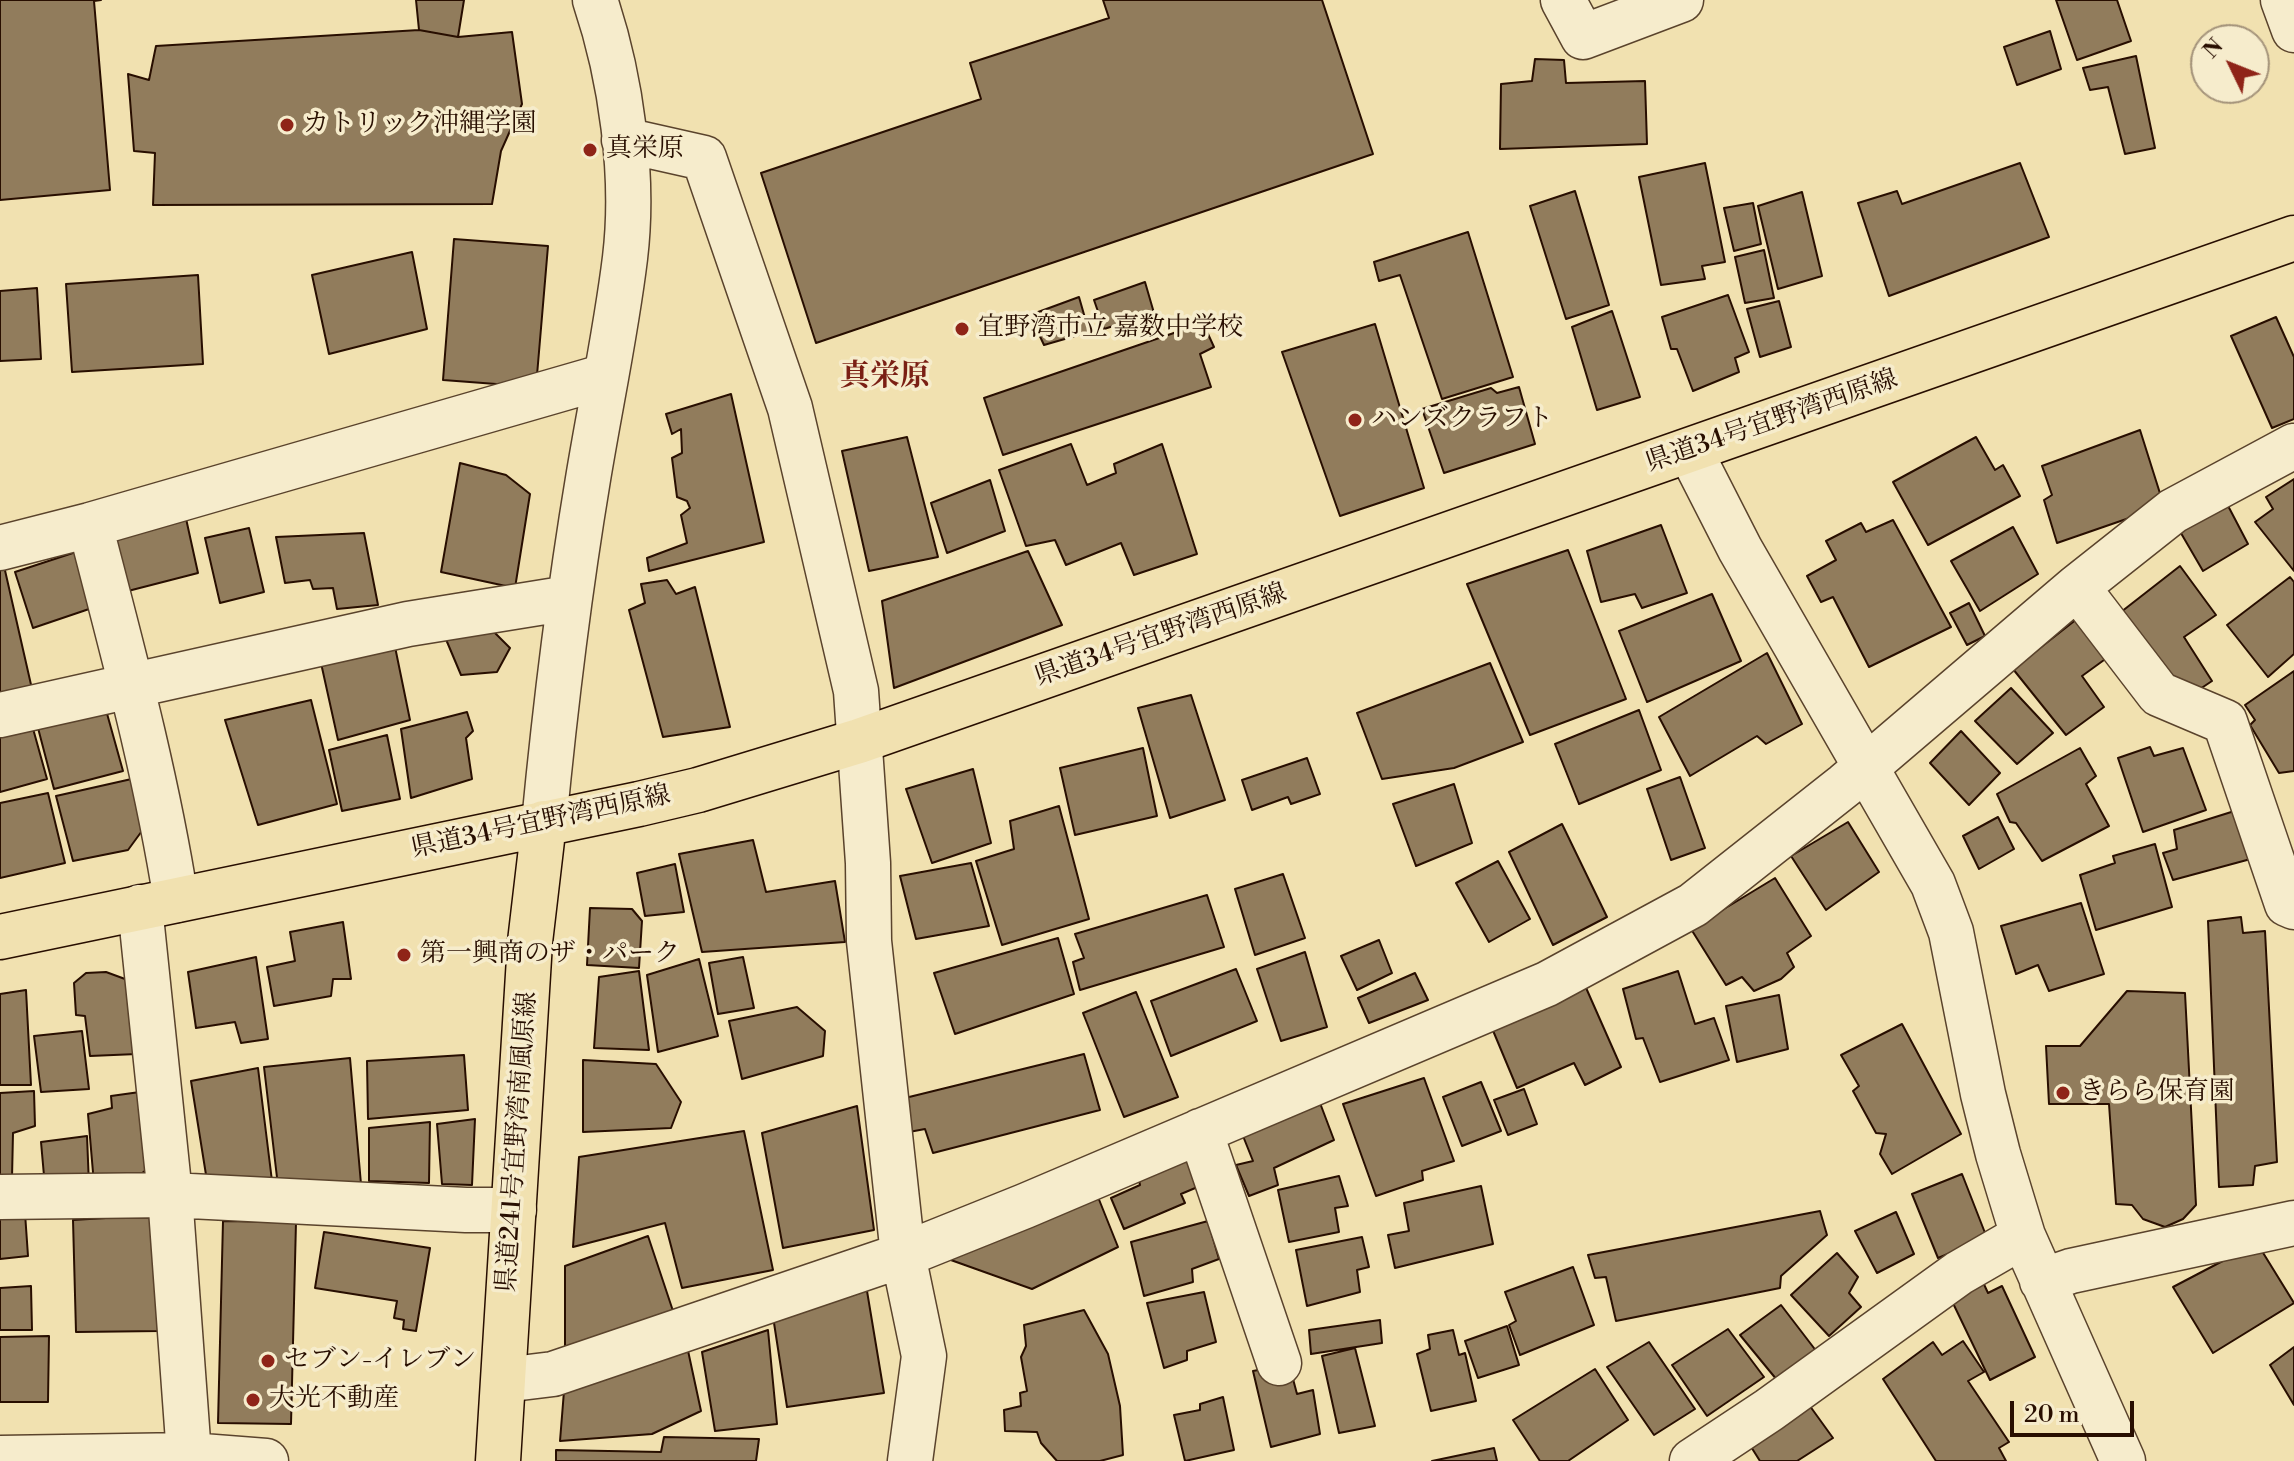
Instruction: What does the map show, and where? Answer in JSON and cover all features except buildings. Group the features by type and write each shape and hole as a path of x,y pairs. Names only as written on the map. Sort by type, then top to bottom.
{"main road":[{"name":"県道34号宜野湾西原線","path":"0,937 698,790 859,741 2294,238"},
{"name":"県道241号宜野湾南風原線","path":"498,1461 530,942 544,823"}],"street":[{"path":"544,823 569,598 625,256 628,195 624,140 612,69 595,0"},
{"path":"1563,0 1583,37 1681,0"},
{"path":"2283,0 2294,30"},
{"path":"624,140 704,158 790,408 856,691 868,863 869,941 903,1255 924,1356 910,1461"},
{"path":"0,548 90,525 606,376"},
{"path":"504,1380 553,1374 903,1255 1547,984 1693,905 1865,768 2077,587 2173,511 2294,446"},
{"path":"1690,451 1740,549 1933,884 1951,932 1983,1094 2023,1236 2123,1461"},
{"path":"90,525 132,685 169,854 158,904 170,1195 189,1455"},
{"path":"2077,587 2159,694 2225,722 2287,904 2294,907"},
{"path":"0,715 408,624 569,598"},
{"path":"1200,1131 1279,1363"},
{"path":"0,1197 170,1195 514,1210"},
{"path":"2042,1281 2071,1271 2294,1223"},
{"path":"1692,1461 1769,1410 1959,1273 2023,1236"},
{"path":"0,1458 189,1455 266,1461"}],"place":[{"name":"カトリック沖縄学園","path":"287,125"},
{"name":"真栄原","path":"590,150"},
{"name":"宜野湾市立 嘉数中学校","path":"962,329"},
{"name":"ハンズクラフト","path":"1355,420"},
{"name":"第一興商のザ・パーク","path":"404,955"},
{"name":"きらら保育園","path":"2063,1093"},
{"name":"セブン-イレブン","path":"268,1361"},
{"name":"大光不動産","path":"253,1400"}],"district":[{"name":"真栄原","path":"885,378"}]}
